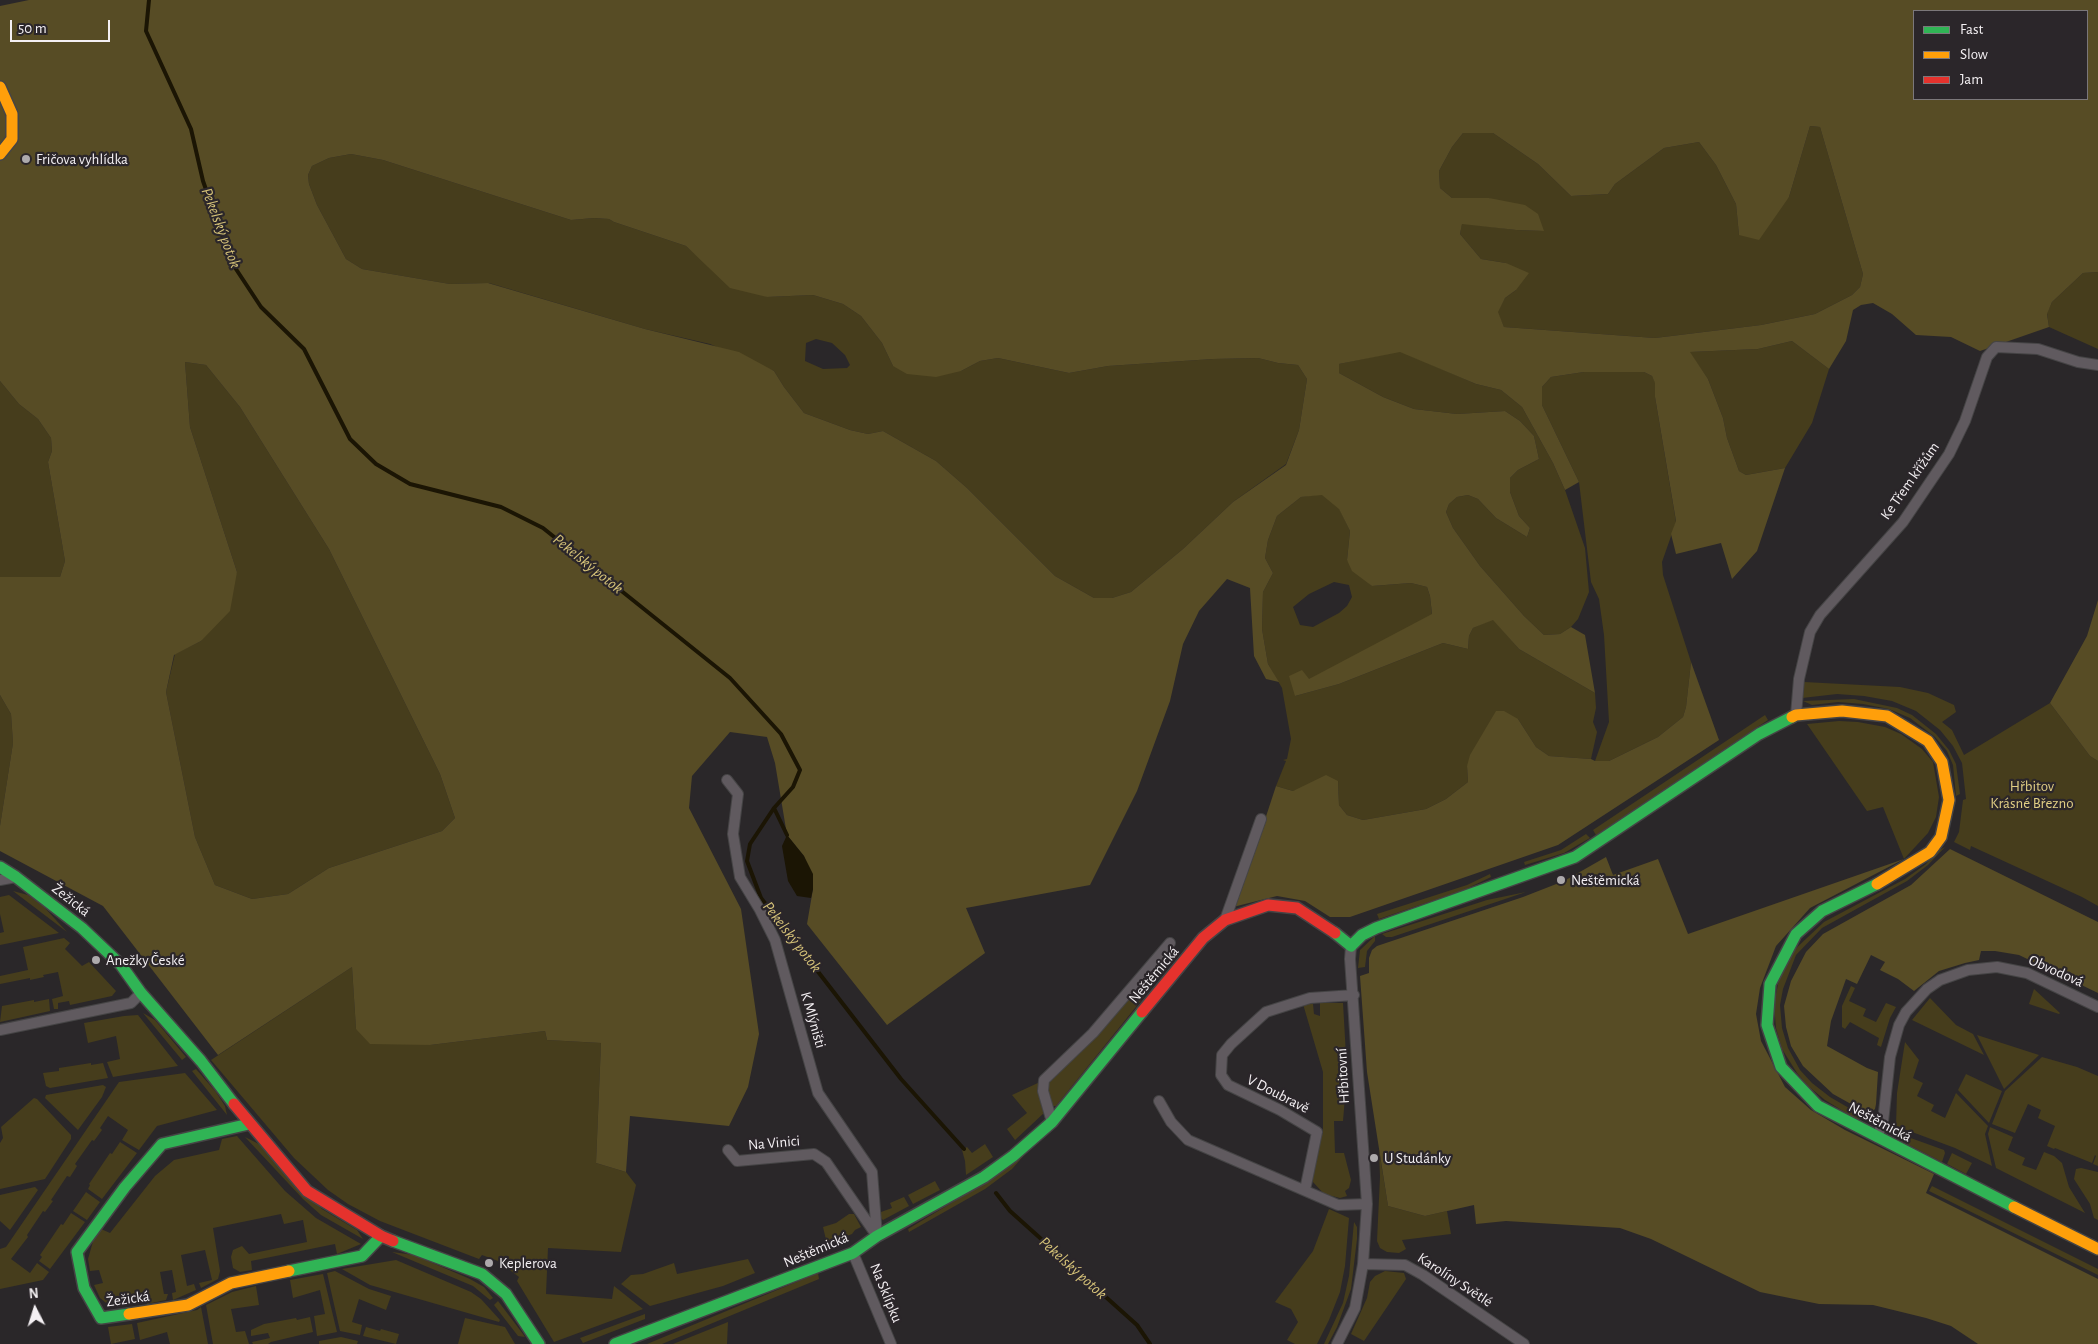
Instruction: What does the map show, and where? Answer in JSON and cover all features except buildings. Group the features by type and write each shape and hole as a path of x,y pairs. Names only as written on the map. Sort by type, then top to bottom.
{"street":[{"path":"0,154 12,139 12,114 2,92"},
{"name":"Ke Třem křížům","path":"1796,715 1800,679 1810,632 1820,615 1902,522 1949,454 1966,421 1987,357 1996,347 2038,349 2078,362 2098,365"},
{"name":"Neštěmická","path":"615,1344 854,1253 877,1236 984,1177 1013,1156 1052,1122 1204,938 1225,920 1268,905 1297,908 1326,925 1351,946 1362,935 1376,928 1575,857 1759,734 1796,715 1842,710 1887,716 1928,741 1942,762 1949,800 1941,836 1930,852 1873,887 1822,911 1796,934 1770,984 1767,1025 1781,1067 1818,1106 2098,1249"},
{"name":"K Mlýništi","path":"726,780 738,794 733,834 740,877 775,940 818,1093 872,1172 877,1236"},
{"path":"1225,920 1261,819"},
{"name":"Žežická","path":"0,867 16,877 82,928 121,965 141,994 201,1061 250,1124 307,1191 381,1236 482,1274 506,1294 538,1344"},
{"path":"0,880 16,877"},
{"path":"1052,1122 1043,1092 1044,1080 1094,1033 1170,943"},
{"name":"Hřbitovní","path":"1338,1344 1355,1308 1363,1264 1366,1204 1351,946"},
{"name":"Obvodová","path":"1877,1137 1883,1122 1890,1057 1899,1025 1906,1012 1926,990 1940,980 1968,970 1997,967 2026,972 2098,1007"},
{"path":"0,1030 131,1003 141,994"},
{"name":"V Doubravě","path":"1305,1190 1317,1132 1280,1110 1228,1086 1221,1074 1222,1055 1230,1044 1266,1012 1310,998 1354,994"},
{"path":"1159,1101 1171,1122 1188,1140 1338,1205 1366,1204"},
{"name":"Žežická","path":"250,1124 162,1144 125,1187 77,1252 84,1288 101,1318 188,1305 230,1283 362,1256 381,1236"},
{"name":"Na Vinici","path":"728,1150 737,1161 814,1154 826,1162 877,1236"},
{"name":"Na Sklípku","path":"854,1253 891,1344"},
{"name":"Karolíny Světlé","path":"1363,1264 1405,1265 1423,1275 1524,1344"}],"green space":[{"path":"1810,126 1820,127 1863,274 1860,287 1852,295 1815,314 1761,325 1655,338 1504,327 1497,312 1505,298 1516,290 1506,263 1481,259 1460,234 1462,223 1516,230 1543,231 1489,198 1452,198 1440,188 1439,171 1452,147 1463,133 1493,133 1538,164 1571,196 1608,194 1615,184 1664,148 1699,142 1716,165 1736,204 1739,235 1789,197"},
{"path":"351,154 383,160 571,220 609,219 686,246 696,255 767,297 813,295 843,304 861,316 882,343 893,366 961,371 980,361 998,358 1069,373 1108,366 1213,359 1258,358 1298,365 1307,379 1299,430 1286,464 1233,502 1183,549 1131,592 1112,598 1094,598 1055,576 967,488 936,461 883,431 868,434 850,430 804,413 774,371 710,344 645,329 489,283 450,284 362,269 346,259 317,205 309,184 308,175 312,166 329,158","holes":["816,339 832,343 845,355 850,365 847,368 823,369 805,361 806,343"]},
{"path":"2098,272 2098,349 2049,327 2047,313 2052,302 2083,273"},
{"path":"1792,341 1829,369 1812,423 1785,468 1746,475 1739,471 1727,438 1723,418 1708,379 1689,352 1758,349"},
{"path":"1400,351 1476,384 1501,390 1522,407 1553,463 1565,490 1585,548 1589,592 1578,619 1571,627 1560,634 1544,635 1524,616 1480,566 1453,528 1446,512 1449,504 1457,497 1468,495 1478,499 1496,518 1527,537 1530,528 1519,516 1510,492 1510,478 1518,470 1539,459 1534,436 1520,421 1505,411 1457,414 1414,409 1383,397 1339,373 1339,364"},
{"path":"185,362 206,365 240,407 329,549 440,774 455,818 442,831 329,868 288,894 252,899 215,885 195,837 166,692 175,654 201,641 237,572 190,427"},
{"path":"1584,372 1644,372 1652,376 1655,382 1655,397 1676,522 1662,562 1663,575 1691,662 1686,707 1683,717 1658,737 1609,761 1595,761 1609,722 1604,635 1599,599 1591,582 1579,482 1542,405 1540,397 1542,387 1551,377"},
{"path":"0,381 19,404 38,419 51,438 52,451 48,462 65,561 60,577 0,577"},
{"path":"1322,494 1339,508 1350,531 1347,560 1372,586 1411,583 1427,587 1432,615 1309,680 1295,696 1339,684 1443,643 1468,649 1469,636 1473,628 1493,619 1519,649 1595,693 1596,708 1593,722 1597,732 1591,759 1549,756 1536,747 1518,719 1467,766 1468,782 1446,799 1426,809 1363,820 1347,815 1339,805 1338,781 1293,791 1276,786 1286,761 1283,760 1287,759 1291,739 1282,688 1268,664 1262,629 1263,592 1273,573 1265,558 1268,540 1277,516 1301,497","holes":["1334,582 1349,585 1352,597 1347,606 1339,613 1313,627 1300,625 1293,607 1309,594"]},
{"name":"Hřbitov Krásné Březno","path":"1804,682 1900,687 1928,693 1954,705 1956,712 1942,722 1952,730 1964,755 2050,703 2090,756 2098,761 2098,906 1971,846 1970,850 1954,842 1959,832 1963,800 1966,799 1962,763 1953,746 1940,730 1916,711 1892,701 1864,696 1837,694 1802,698"},
{"path":"0,695 11,714 13,743 0,826"},
{"path":"1854,699 1897,708 1912,715 1936,734 1949,750 1956,764 1960,794 1956,796 1953,765 1947,751 1935,737 1910,718 1889,709 1863,704 1838,702 1812,705 1803,701"},
{"path":"1765,715 1768,720 1596,835 1593,830"},
{"path":"1839,721 1885,727 1901,734 1922,749 1933,762 1939,797 1936,817 1928,833 1904,859 1883,807 1867,811 1807,724"},
{"path":"1586,834 1590,838 1564,853 1525,865 1524,862 1561,850"},
{"path":"1945,847 1928,865 1907,881 1822,928 1796,955 1783,989 1780,1005 1782,1028 1788,1048 1800,1070 1812,1083 1830,1097 1868,1119 1856,1119 1825,1100 1808,1086 1797,1073 1782,1049 1776,1028 1774,1005 1779,979 1792,952 1824,922 1905,879 1926,864 1936,852"},
{"path":"1490,874 1491,877 1464,890 1379,919 1377,914 1467,885"},
{"path":"13,891 28,895 44,907 67,932"},
{"path":"1526,892 1392,937 1386,937 1382,934 1487,900"},
{"path":"9,895 59,933 0,945 0,933 4,932 0,914 0,897"},
{"path":"1375,936 1375,941 1367,951 1365,967 1358,968 1360,950"},
{"path":"64,938 70,943 65,949 82,966 89,962 116,991 112,996 70,1005 69,1001 58,1003 58,1009 54,1009 52,999 63,996 58,972 30,980 30,978 0,984 0,976 28,970 23,947"},
{"path":"352,967 356,1029 430,1045 545,1031 547,1040 601,1043 596,1163 626,1172 636,1185 621,1252 548,1248 546,1294 612,1299 614,1286 643,1309 554,1342 517,1281 519,1277 498,1261 482,1255 479,1259 380,1221 348,1204 328,1190 294,1158 211,1060"},
{"path":"1144,982 1152,987 1056,1106 1051,1106 1046,1092 1047,1082 1084,1049"},
{"path":"1851,986 1855,988 1849,1001 1866,1009 1863,1016 1876,1022 1886,1003 1896,1007 1890,1018 1881,1047 1877,1045 1879,1038 1850,1022 1845,1029 1842,1027 1842,1006"},
{"path":"2034,989 2060,1013 2029,1004"},
{"path":"1930,998 1956,1025 1973,1034 1984,1055 1912,1020"},
{"path":"49,999 50,1011 0,1022 2,1006"},
{"path":"1320,1003 1343,1003 1347,1073 1343,1121 1334,1121 1335,1153 1344,1153 1351,1180 1349,1188 1345,1191 1347,1196 1340,1198 1324,1194 1313,1182 1312,1173 1316,1136 1323,1134 1323,1072 1303,1004 1313,1004 1314,1014 1320,1016"},
{"path":"143,1013 155,1020 186,1057 182,1060"},
{"path":"138,1015 178,1066 113,1077 107,1062 120,1059 116,1036 88,1043 84,1023"},
{"path":"1977,1035 2039,1055 2004,1089"},
{"path":"1905,1042 1919,1060 1913,1078 1923,1083 1917,1096 1934,1105 1931,1111 1945,1118 1956,1093 1988,1126 1985,1134 1992,1166 1955,1148 1896,1126 1897,1093"},
{"path":"2042,1057 2077,1067 2098,1076 2098,1166 2093,1164 2095,1155 2092,1163 2047,1146 2055,1126 2038,1118 2041,1110 2028,1104 2015,1133 1992,1124 2005,1091"},
{"path":"91,1063 91,1065 103,1063 108,1078 50,1088 46,1086 43,1073 59,1071 59,1068"},
{"path":"196,1069 216,1092 225,1106 227,1115 192,1071"},
{"path":"185,1073 217,1110 157,1126 139,1150 122,1140 128,1130 108,1116 100,1128 102,1130 94,1141 92,1140 75,1164 77,1166 70,1177 67,1176 51,1200 53,1201 45,1212 43,1211 27,1235 28,1237 11,1259 30,1273 37,1263 49,1272 43,1280 0,1289 0,1249 6,1247 119,1082"},
{"path":"1966,1074 2002,1091 1989,1123 1958,1090"},
{"path":"1040,1082 1044,1113 1015,1140 1007,1129 1027,1113 1012,1095"},
{"path":"103,1085 106,1087 102,1097 78,1130 45,1098 46,1095"},
{"path":"34,1098 71,1135 71,1139 45,1179 0,1189 0,1143 3,1138 1,1127"},
{"path":"1990,1127 2013,1137 2008,1150 2025,1158 2022,1165 2036,1170 2044,1152 2054,1156 2062,1163 2069,1187 2085,1213 1996,1168 1988,1134"},
{"path":"1894,1132 1944,1150 1942,1162 1899,1140"},
{"path":"237,1136 285,1191 316,1218 361,1244 337,1254 335,1244 251,1261 252,1270 240,1272 233,1268 231,1257 233,1250 242,1246 249,1254 307,1242 303,1220 284,1224 281,1214 213,1228 220,1271 218,1279 201,1288 199,1283 212,1280 205,1250 181,1255 187,1286 194,1284 196,1290 173,1300 172,1293 176,1292 172,1270 160,1272 164,1294 168,1294 166,1300 147,1304 147,1297 126,1298 125,1306 111,1307 100,1298 94,1285 103,1283 99,1270 90,1271 88,1259 94,1238 101,1229 110,1233 155,1176 174,1160 219,1150 222,1139"},
{"path":"245,1137 259,1144 322,1209 357,1230 363,1239 321,1215 303,1199"},
{"path":"120,1142 137,1153 102,1199 88,1189 89,1184 110,1153 112,1154"},
{"path":"985,1144 993,1157 966,1175 962,1150 967,1147 972,1153"},
{"path":"1379,1150 1388,1206 1425,1216 1447,1211 1451,1234 1402,1240 1406,1249 1399,1253 1387,1252 1380,1248 1377,1241 1380,1177"},
{"path":"1027,1152 1012,1169 985,1189 909,1232 908,1229 983,1184"},
{"path":"1952,1153 1972,1163 1966,1174 1947,1164"},
{"path":"2081,1168 2098,1172 2098,1220 2094,1218 2090,1204 2074,1179 2076,1169"},
{"path":"935,1181 940,1190 913,1204 908,1195"},
{"path":"1932,1186 2098,1269 2098,1275 1929,1191"},
{"path":"35,1187 38,1190 10,1230 0,1221 0,1195"},
{"path":"86,1192 100,1202 87,1220 73,1211"},
{"path":"904,1197 909,1206 883,1220 880,1217 881,1212 892,1208 890,1203"},
{"path":"1329,1209 1349,1218 1345,1266 1340,1292 1317,1344 1295,1344 1287,1340 1298,1322 1291,1309 1275,1302 1313,1251"},
{"path":"71,1213 85,1222 50,1269 39,1261 42,1257 40,1255 61,1224 63,1225"},
{"path":"849,1214 854,1214 861,1227 852,1234 827,1244 823,1227 836,1223"},
{"path":"1354,1222 1357,1227 1357,1239 1351,1289 1337,1327 1328,1344 1324,1344 1343,1303 1349,1276"},
{"path":"392,1252 414,1255 470,1279 484,1287 493,1298 490,1300 473,1286"},
{"path":"748,1259 755,1273 723,1286 650,1306 621,1284 631,1275 643,1274 674,1263 677,1274"},
{"path":"396,1260 471,1292 481,1299 500,1320 499,1322 370,1285 342,1269"},
{"path":"335,1271 369,1289 391,1296 386,1310 359,1299 352,1322 362,1325 360,1335 340,1331 327,1273"},
{"path":"1385,1271 1404,1273 1406,1279 1364,1341 1351,1334 1367,1298 1370,1282 1375,1276"},
{"path":"818,1273 819,1279 662,1344 647,1344"},
{"path":"323,1274 337,1332 317,1336 314,1316 325,1314 320,1290 293,1298 290,1280"},
{"path":"256,1286 259,1305 231,1309 236,1332 245,1331 249,1344 213,1344 206,1305 232,1292"},
{"path":"498,1301 525,1337 518,1336 494,1305"},
{"path":"201,1307 208,1344 170,1344 167,1332 140,1340 137,1323 197,1310"},
{"path":"645,1314 645,1319 583,1343 580,1338"},
{"path":"310,1317 313,1332 268,1344 253,1344 252,1342 270,1338 268,1333 251,1336 251,1330 264,1324"},
{"path":"465,1318 505,1327 515,1344 458,1344"},
{"path":"728,1322 727,1344 673,1344"},
{"path":"132,1324 135,1339 111,1344 108,1327"},
{"path":"366,1327 399,1334 396,1344 363,1336"},
{"path":"341,1337 358,1341 357,1344 319,1344 319,1341"}],"shaded area":[{"path":"29,0 2098,0 2098,272 2083,273 2052,302 2047,314 2049,327 1980,351 1951,337 1916,335 1892,314 1873,303 1861,305 1853,310 1846,341 1829,369 1792,341 1758,349 1690,352 1708,379 1723,418 1727,438 1739,471 1746,475 1785,468 1757,551 1732,579 1721,543 1676,554 1671,534 1676,521 1655,397 1655,383 1652,376 1644,372 1584,372 1551,377 1542,387 1542,405 1579,482 1565,490 1553,463 1522,407 1501,390 1476,384 1400,352 1339,364 1339,373 1383,397 1414,409 1457,414 1505,411 1520,421 1534,436 1539,459 1518,470 1510,478 1510,492 1519,516 1530,528 1527,537 1496,518 1478,499 1468,495 1457,497 1449,504 1446,512 1453,528 1480,566 1524,616 1544,635 1560,634 1571,627 1585,635 1595,693 1519,649 1493,620 1473,628 1469,636 1468,649 1443,643 1339,684 1295,696 1289,676 1302,670 1309,679 1432,614 1427,587 1411,583 1372,586 1352,571 1347,560 1350,531 1339,509 1322,495 1301,497 1277,516 1268,540 1265,558 1273,573 1263,592 1262,629 1268,664 1279,682 1266,679 1254,656 1250,588 1227,579 1199,611 1183,644 1170,701 1137,791 1090,885 966,908 985,953 887,1025 807,924 813,889 804,856 787,835 775,763 767,737 730,732 692,776 689,808 741,909 759,1034 748,1087 729,1126 630,1116 626,1172 596,1163 601,1043 547,1040 545,1031 430,1045 370,1044 356,1029 352,967 218,1055 103,906 0,851 0,826 13,743 11,714 0,695 0,577 60,577 65,561 48,462 52,451 51,438 38,419 19,404 0,381 0,6","holes":["1810,126 1820,127 1863,274 1860,287 1852,295 1815,314 1761,325 1655,338 1504,327 1498,312 1505,298 1516,290 1529,273 1506,263 1481,259 1460,234 1462,224 1544,231 1538,214 1525,205 1489,198 1452,198 1440,188 1439,171 1452,147 1463,133 1493,133 1538,164 1571,196 1608,194 1615,184 1664,148 1699,142 1716,165 1736,204 1739,235 1759,240 1789,197","351,154 383,160 571,220 609,219 686,246 730,288 767,297 813,295 843,304 861,316 882,343 893,366 907,374 936,377 961,371 980,361 998,358 1069,373 1108,366 1213,359 1258,358 1298,365 1307,379 1299,430 1286,465 1233,502 1183,549 1131,592 1112,598 1094,598 1055,576 967,488 936,461 883,431 868,434 850,430 804,413 774,371 739,352 645,329 488,283 450,284 362,269 346,259 317,205 309,184 308,175 312,166 329,158","185,362 206,365 240,407 329,549 440,774 455,818 442,831 329,868 288,894 252,899 215,885 195,837 166,692 174,655 201,641 230,611 237,572 190,427"]},
{"path":"2098,600 2098,761 2090,756 2050,703 2087,636"},
{"path":"1691,662 1719,740 1558,845 1350,917 1330,917 1305,901 1277,896 1233,907 1253,856 1276,786 1293,791 1326,775 1338,781 1339,805 1347,815 1363,820 1426,809 1446,799 1468,782 1467,766 1470,755 1496,711 1504,711 1518,719 1536,747 1549,756 1609,761 1658,737 1683,717 1686,707"},
{"path":"787,835 804,856 813,874 811,898 797,896 788,881 782,846"},
{"path":"1950,849 2098,922 2098,993 2019,955 1995,951 1981,951 1979,960 1939,971 1914,991 1898,979 1880,970 1885,962 1871,955 1857,984 1846,979 1831,1021 1827,1046 1878,1072 1875,1109 1869,1114 1833,1094 1803,1066 1791,1046 1786,1027 1784,1006 1791,981 1806,952 1823,934 1911,885"},
{"path":"1606,857 1613,875 1658,859 1688,934 1904,859 1810,908 1776,946 1760,988 1756,1014 1761,1041 1785,1087 1811,1110 1845,1130 1934,1174 1926,1193 2098,1279 2098,1344 1978,1344 1951,1326 1873,1305 1819,1304 1760,1292 1651,1239 1620,1228 1506,1221 1476,1224 1474,1205 1425,1216 1388,1206 1367,1072 1360,976 1369,973 1369,958 1372,950 1377,946 1523,897 1564,881"}],"waterway":[{"name":"Pekelský potok","path":"149,0 146,31 191,129 203,181 232,263 261,307 304,349 350,439 376,464 410,484 501,507 543,528 730,678 781,734 800,770 793,787 774,808 750,844 747,861 761,898 901,1079 964,1149"},
{"path":"774,808 787,835"},
{"name":"Pekelský potok","path":"996,1193 1010,1211 1137,1325 1150,1344"}],"traffic: fast":[{"path":"1335,933 1351,946 1362,935 1376,928 1575,857 1759,734 1792,717"},
{"path":"0,867 16,877 82,928 121,965 141,993 201,1061 234,1104"},
{"path":"1877,884 1822,911 1796,934 1770,984 1767,1025 1781,1067 1818,1106 2014,1207"},
{"path":"615,1344 853,1253 877,1236 984,1177 1013,1156 1052,1122 1142,1012"},
{"path":"129,1314 101,1318 84,1288 77,1252 125,1187 162,1144 249,1124"},
{"path":"289,1271 362,1256 381,1236"},
{"path":"393,1241 482,1274 506,1294 539,1344"}],"traffic: slow":[{"path":"0,87 12,114 12,139 0,154"},
{"path":"1792,717 1796,715 1842,711 1887,716 1928,741 1942,762 1949,800 1941,837 1930,852 1877,884"},
{"path":"2014,1207 2098,1249"},
{"path":"129,1314 188,1305 231,1283 289,1271"}],"traffic: jam":[{"path":"1142,1012 1203,938 1225,920 1268,905 1297,908 1335,933"},
{"path":"234,1104 307,1191 381,1236 393,1241"}],"place":[{"name":"Fričova vyhlídka","path":"26,159"},
{"name":"Neštěmická","path":"1561,880"},
{"name":"Anežky České","path":"96,960"},
{"name":"U Studánky","path":"1374,1158"},
{"name":"Keplerova","path":"489,1263"}]}
